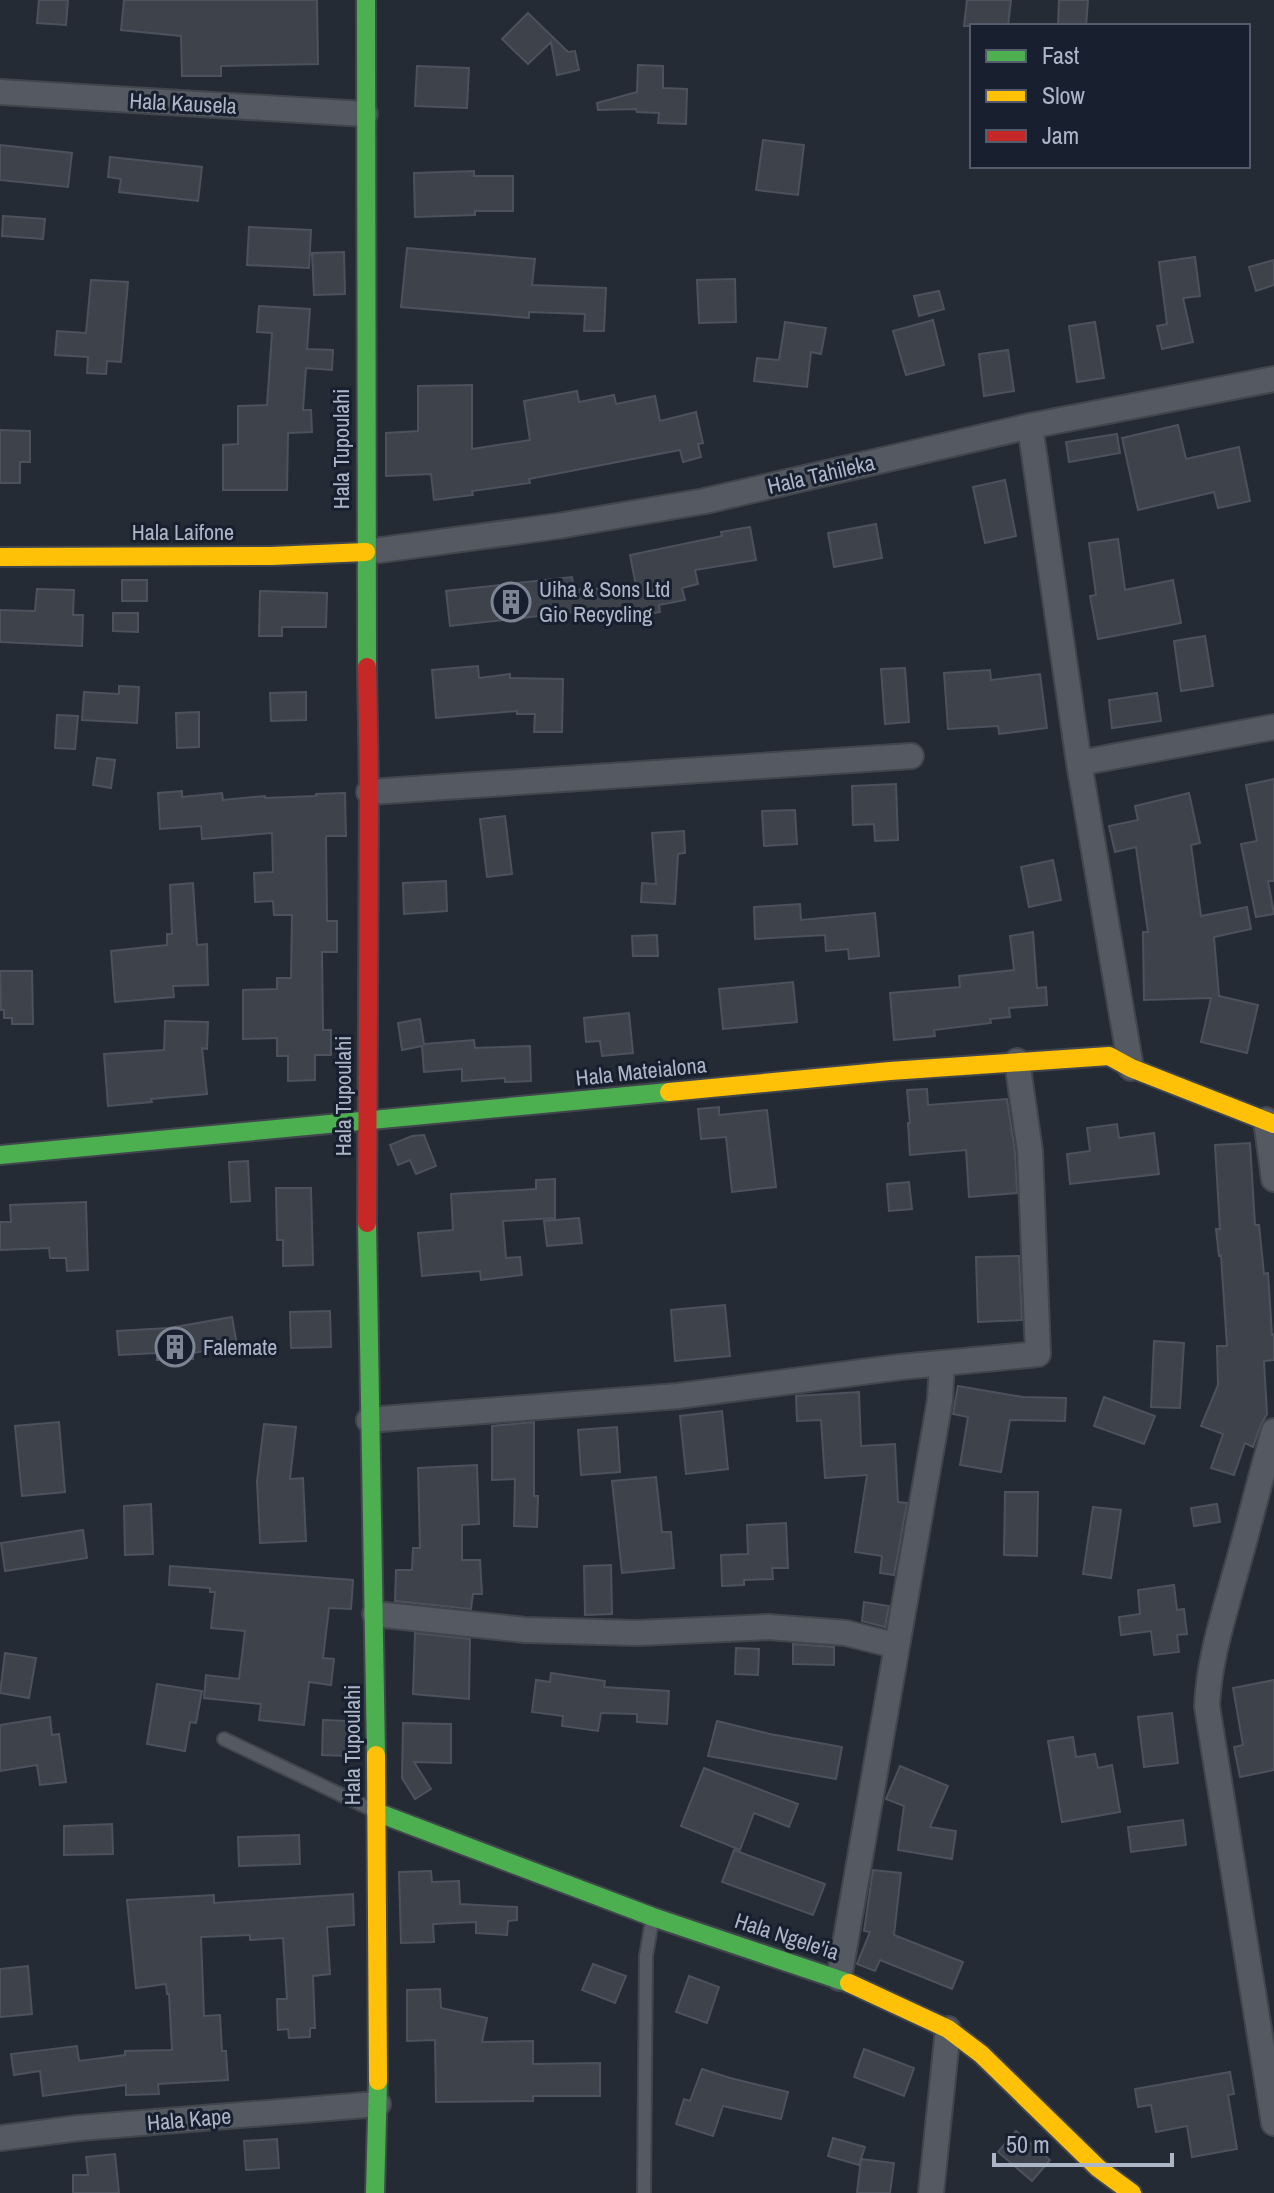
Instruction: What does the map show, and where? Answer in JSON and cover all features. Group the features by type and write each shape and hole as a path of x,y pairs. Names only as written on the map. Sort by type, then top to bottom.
{"street":[{"name":"Hala Tupoulahi","path":"366,0 369,792 366,1122 369,1420 375,1614 378,2104 375,2193"},
{"name":"Hala Kausela","path":"0,92 365,114"},
{"name":"Hala Tahileka","path":"366,552 558,526 705,501 1030,426 1274,379"},
{"path":"1030,426 1079,763 1131,1068"},
{"name":"Hala Laifone","path":"0,557 271,556 366,552"},
{"path":"1079,763 1274,727"},
{"path":"369,792 911,756"},
{"name":"Hala Mateialona","path":"0,1155 874,1072 1109,1056 1131,1068 1270,1122"},
{"path":"369,1420 678,1396 900,1367 1038,1354 1030,1151 1017,1061"},
{"path":"1270,1122 1274,1179"},
{"path":"839,1978 940,1400 942,1364"},
{"path":"1274,1431 1217,1637 1208,1679 1207,1706 1274,2123"},
{"path":"375,1614 525,1630 637,1633 768,1627 846,1633 897,1646"},
{"name":"Hala Ngele'ia","path":"376,1812 653,1917 839,1978 948,2029 981,2054 1098,2168 1132,2193"},
{"path":"931,2193 948,2029"},
{"name":"Hala Kape","path":"0,2138 79,2128 378,2104"}],"lane":[{"path":"224,1739 376,1812"},
{"path":"644,2193 646,1956 653,1917"}],"building":[{"path":"39,0 68,0 66,25 37,23"},
{"path":"124,0 317,0 318,64 221,66 221,76 182,76 181,36 121,30"},
{"path":"967,0 1011,0 1008,24 964,26"},
{"path":"1059,0 1088,0 1086,24 1058,24"},
{"path":"528,13 568,52 575,51 579,70 557,75 551,42 528,64 502,39"},
{"path":"638,65 663,66 663,88 687,89 686,124 658,123 659,113 637,112 636,109 598,110 597,103 637,92"},
{"path":"417,66 469,68 467,108 415,106"},
{"path":"763,140 804,145 798,195 756,190"},
{"path":"0,145 72,153 68,187 0,180"},
{"path":"110,157 202,167 198,201 119,192 121,179 108,177"},
{"path":"474,171 474,176 513,176 513,211 415,217 414,173"},
{"path":"3,216 45,219 43,239 2,236"},
{"path":"249,227 311,230 309,268 247,265"},
{"path":"407,248 535,259 532,285 606,288 604,331 584,331 585,314 529,312 529,318 401,307"},
{"path":"344,252 345,294 314,295 312,253"},
{"path":"1195,257 1200,296 1183,298 1193,342 1162,349 1157,326 1167,324 1159,262"},
{"path":"1274,260 1274,285 1256,291 1249,267"},
{"path":"735,279 736,322 699,323 697,280"},
{"path":"91,280 128,282 121,362 107,361 106,374 87,373 88,357 55,355 57,331 86,333"},
{"path":"939,291 944,309 919,316 914,296"},
{"path":"259,306 310,309 307,349 333,350 332,370 306,368 303,410 311,410 312,432 288,433 287,490 223,490 223,445 238,444 238,406 267,405 272,333 257,332"},
{"path":"933,320 944,365 906,375 893,331"},
{"path":"785,322 826,328 821,354 811,352 807,387 754,381 757,358 779,360"},
{"path":"1095,322 1104,378 1077,382 1069,326"},
{"path":"1008,350 1014,391 984,396 979,354"},
{"path":"472,385 472,449 530,440 524,401 577,391 579,402 614,395 616,404 655,396 660,421 696,412 703,443 698,444 701,457 683,462 680,450 529,479 530,483 472,491 473,495 434,500 431,474 386,476 386,433 418,431 418,386"},
{"path":"1178,425 1186,459 1239,447 1250,501 1218,508 1214,492 1138,510 1122,438"},
{"path":"0,430 30,431 30,462 20,462 20,483 0,483"},
{"path":"1117,434 1120,453 1069,462 1066,442"},
{"path":"1005,480 1016,536 985,543 973,487"},
{"path":"876,524 882,558 834,567 828,533"},
{"path":"750,527 756,560 695,570 698,584 682,588 685,600 659,605 660,612 603,623 603,617 582,618 582,611 450,626 446,591 572,577 574,590 636,586 630,555 722,536 721,532"},
{"path":"1118,539 1125,590 1173,580 1181,623 1098,639 1090,596 1096,595 1089,543"},
{"path":"122,580 147,580 147,601 122,601"},
{"path":"37,589 74,590 73,615 83,615 82,646 0,642 0,610 35,611"},
{"path":"260,591 327,593 326,627 282,627 282,636 259,636"},
{"path":"113,613 138,613 138,632 113,631"},
{"path":"1205,636 1213,686 1181,691 1174,641"},
{"path":"478,666 479,678 510,674 510,678 563,679 562,732 534,732 535,714 517,714 517,711 436,718 432,670"},
{"path":"905,668 909,722 885,724 881,669"},
{"path":"990,670 991,680 1040,674 1047,728 999,734 998,726 948,729 944,673"},
{"path":"119,686 139,687 137,723 82,720 84,692 119,694"},
{"path":"306,692 306,720 271,721 270,693"},
{"path":"1157,693 1161,721 1112,728 1109,700"},
{"path":"199,712 199,747 177,748 176,713"},
{"path":"57,715 78,716 75,749 55,748"},
{"path":"97,758 115,760 111,788 93,785"},
{"path":"1274,779 1274,881 1268,881 1274,914 1256,917 1241,844 1257,841 1246,785"},
{"path":"896,784 898,840 875,841 874,824 853,825 852,786"},
{"path":"182,791 182,797 222,793 223,800 345,793 346,836 326,836 327,921 337,921 337,952 322,952 323,1030 331,1030 331,1055 315,1055 315,1080 288,1081 288,1056 277,1056 277,1038 243,1039 243,990 277,989 277,978 291,978 292,915 274,915 273,901 255,902 254,873 273,872 272,833 202,839 201,826 160,829 158,793"},
{"path":"1189,793 1200,843 1191,845 1201,916 1247,907 1251,929 1214,937 1219,996 1258,1005 1247,1053 1201,1042 1211,998 1144,1000 1143,932 1148,932 1136,847 1115,852 1109,826 1138,820 1135,806"},
{"path":"795,810 797,844 764,846 762,811"},
{"path":"505,816 512,874 487,877 480,819"},
{"path":"684,831 685,853 678,854 675,904 641,902 642,883 656,884 652,833"},
{"path":"1053,860 1061,900 1029,907 1021,867"},
{"path":"446,881 447,911 404,914 403,883"},
{"path":"193,883 197,945 207,944 208,985 173,986 174,997 115,1002 111,951 167,945 167,934 172,934 170,885"},
{"path":"800,904 801,920 875,913 879,956 849,959 848,949 826,951 825,935 755,939 754,907"},
{"path":"1033,932 1037,988 1046,987 1047,1005 1009,1008 1010,1017 990,1019 991,1023 934,1030 935,1036 894,1040 890,993 960,987 959,976 1014,970 1010,936"},
{"path":"657,935 658,956 633,956 632,936"},
{"path":"0,971 32,971 33,1024 12,1024 12,1018 4,1018"},
{"path":"793,982 797,1022 723,1029 719,989"},
{"path":"629,1013 633,1053 602,1056 600,1041 586,1042 584,1018"},
{"path":"420,1019 424,1044 474,1040 475,1048 530,1046 531,1081 505,1082 505,1078 462,1081 462,1069 424,1072 422,1046 402,1050 398,1023"},
{"path":"165,1021 208,1022 207,1049 202,1048 207,1094 108,1106 104,1054 164,1050"},
{"path":"927,1089 928,1105 1007,1099 1017,1193 969,1197 966,1150 910,1155 907,1090"},
{"path":"719,1107 719,1115 767,1110 776,1187 732,1192 726,1137 701,1139 698,1109"},
{"path":"1117,1124 1119,1138 1154,1133 1159,1174 1070,1184 1067,1154 1090,1151 1087,1128"},
{"path":"424,1135 436,1166 416,1174 410,1160 398,1165 390,1145 412,1136"},
{"path":"1250,1143 1255,1225 1259,1225 1264,1274 1268,1273 1274,1360 1264,1361 1267,1414 1253,1447 1245,1443 1234,1475 1211,1468 1223,1434 1201,1426 1218,1385 1217,1346 1227,1346 1221,1256 1216,1229 1220,1229 1215,1145"},
{"path":"248,1161 250,1201 231,1202 229,1162"},
{"path":"555,1179 555,1218 503,1221 506,1258 520,1257 522,1275 481,1280 480,1271 422,1276 418,1233 453,1230 451,1194 536,1189 536,1180"},
{"path":"909,1182 912,1209 889,1211 887,1184"},
{"path":"276,1188 311,1188 313,1265 283,1266 283,1240 277,1240"},
{"path":"86,1202 88,1270 67,1271 66,1258 50,1258 49,1248 0,1250 0,1222 11,1222 10,1205"},
{"path":"579,1218 582,1243 547,1246 544,1221"},
{"path":"1019,1256 1022,1320 978,1322 976,1257"},
{"path":"725,1305 730,1356 675,1361 671,1310"},
{"path":"330,1311 331,1347 291,1348 290,1312"},
{"path":"232,1317 237,1345 193,1353 193,1359 157,1360 157,1353 119,1355 117,1331 169,1328"},
{"path":"1154,1341 1184,1343 1180,1408 1151,1407"},
{"path":"958,1386 1023,1397 1066,1398 1065,1421 1010,1420 1001,1472 960,1465 968,1417 953,1414"},
{"path":"859,1392 861,1446 895,1444 898,1502 907,1503 894,1575 880,1573 882,1556 855,1552 867,1475 825,1478 821,1420 797,1421 796,1396"},
{"path":"1104,1397 1155,1416 1144,1444 1094,1426"},
{"path":"722,1411 728,1469 686,1474 680,1416"},
{"path":"59,1422 65,1492 22,1496 15,1426"},
{"path":"534,1422 537,1527 514,1526 515,1479 492,1480 492,1426"},
{"path":"264,1424 296,1427 290,1479 303,1478 306,1541 260,1543 257,1481"},
{"path":"617,1427 620,1472 581,1475 578,1430"},
{"path":"477,1465 479,1524 462,1525 462,1560 480,1560 482,1594 473,1594 471,1609 395,1601 396,1570 412,1570 413,1548 420,1548 418,1468"},
{"path":"656,1477 662,1532 671,1532 674,1568 622,1573 612,1481"},
{"path":"1005,1492 1038,1492 1037,1556 1004,1555"},
{"path":"151,1504 153,1554 125,1555 124,1506"},
{"path":"1217,1504 1220,1522 1194,1526 1191,1508"},
{"path":"1093,1507 1121,1510 1111,1578 1083,1574"},
{"path":"786,1523 788,1568 772,1568 773,1579 744,1580 744,1585 722,1586 721,1555 748,1554 747,1525"},
{"path":"83,1530 87,1558 5,1571 1,1543"},
{"path":"611,1565 612,1614 585,1615 584,1566"},
{"path":"170,1566 353,1580 351,1609 329,1608 323,1658 334,1659 331,1685 309,1682 304,1725 259,1720 261,1704 204,1698 206,1675 239,1679 245,1631 211,1628 215,1592 210,1592 210,1588 169,1585"},
{"path":"1174,1585 1177,1610 1184,1609 1187,1634 1177,1635 1179,1652 1154,1655 1151,1631 1121,1635 1119,1617 1140,1614 1138,1590"},
{"path":"864,1602 889,1606 885,1627 862,1621"},
{"path":"415,1633 470,1639 469,1699 413,1694"},
{"path":"793,1644 834,1647 834,1665 793,1664"},
{"path":"736,1648 759,1649 758,1675 735,1674"},
{"path":"5,1653 36,1658 29,1698 0,1693"},
{"path":"551,1673 605,1681 604,1687 669,1691 667,1724 637,1722 637,1714 601,1713 598,1731 562,1726 563,1716 532,1712 536,1680 550,1682"},
{"path":"1274,1680 1274,1770 1240,1777 1234,1747 1243,1745 1233,1688"},
{"path":"157,1684 202,1691 196,1723 190,1722 185,1751 147,1744"},
{"path":"1172,1713 1178,1763 1144,1767 1138,1717"},
{"path":"50,1717 52,1735 59,1734 66,1782 40,1785 37,1765 0,1771 0,1725"},
{"path":"323,1720 348,1721 347,1756 322,1755"},
{"path":"717,1721 842,1747 836,1779 708,1756"},
{"path":"403,1723 451,1724 451,1763 414,1762 431,1789 415,1799 402,1778"},
{"path":"1073,1737 1076,1757 1095,1754 1098,1768 1112,1765 1120,1812 1062,1822 1048,1741"},
{"path":"900,1766 948,1786 930,1827 956,1831 952,1859 898,1850 904,1806 886,1799"},
{"path":"704,1768 798,1804 789,1827 754,1813 740,1850 681,1826"},
{"path":"1183,1820 1186,1845 1131,1852 1128,1827"},
{"path":"112,1824 113,1854 64,1855 64,1826"},
{"path":"299,1835 300,1864 239,1866 238,1837"},
{"path":"734,1850 825,1884 813,1915 722,1882"},
{"path":"873,1870 901,1873 894,1935 963,1962 952,1989 880,1960 875,1971 857,1964 870,1932 864,1931"},
{"path":"431,1871 432,1882 459,1881 460,1904 517,1907 517,1920 508,1921 507,1935 476,1933 476,1922 433,1924 434,1942 401,1943 399,1872"},
{"path":"353,1894 354,1925 327,1927 330,1974 313,1976 315,2028 310,2028 310,2037 289,2038 288,2029 278,2030 277,1999 287,1999 283,1938 250,1940 250,1935 201,1937 204,2016 220,2015 222,2051 226,2051 228,2080 158,2084 159,2094 126,2095 126,2085 43,2096 40,2071 14,2075 11,2054 77,2046 79,2061 125,2055 125,2051 172,2050 166,1984 136,1988 127,1900 214,1895 214,1903"},
{"path":"593,1964 626,1976 615,2003 582,1990"},
{"path":"28,1966 32,2014 0,2017 0,1969"},
{"path":"689,1976 719,1987 707,2023 676,2012"},
{"path":"440,1989 441,2008 487,2018 482,2042 533,2041 533,2064 600,2063 600,2096 533,2096 533,2101 436,2102 435,2040 407,2041 407,1990"},
{"path":"864,2049 914,2068 904,2096 854,2077"},
{"path":"702,2069 788,2092 781,2119 723,2106 713,2136 676,2124 684,2099 690,2101"},
{"path":"1230,2072 1234,2094 1228,2095 1237,2149 1192,2157 1187,2126 1156,2132 1151,2105 1138,2107 1135,2089"},
{"path":"1016,2131 1050,2160 1032,2181 998,2152"},
{"path":"833,2138 865,2147 859,2165 828,2156"},
{"path":"277,2139 279,2168 246,2170 244,2141"},
{"path":"115,2154 119,2193 73,2193 73,2175 88,2175 86,2157"},
{"path":"861,2159 894,2163 890,2193 857,2193"}],"traffic: fast":[{"path":"366,0 367,667"},
{"path":"0,1155 669,1092"},
{"path":"367,1223 376,1755"},
{"path":"376,1812 653,1917 849,1983"},
{"path":"375,2193 378,2081"}],"traffic: slow":[{"path":"0,557 271,556 366,552"},
{"path":"669,1092 890,1071 1109,1056 1131,1068 1274,1124"},
{"path":"376,1755 378,2081"},
{"path":"849,1983 948,2029 981,2054 1098,2168 1132,2193"}],"traffic: jam":[{"path":"367,667 367,1223"}],"place":[{"name":"Uiha & Sons Ltd Gio Recycling","path":"511,602"},
{"name":"Falemate","path":"175,1347"}]}
